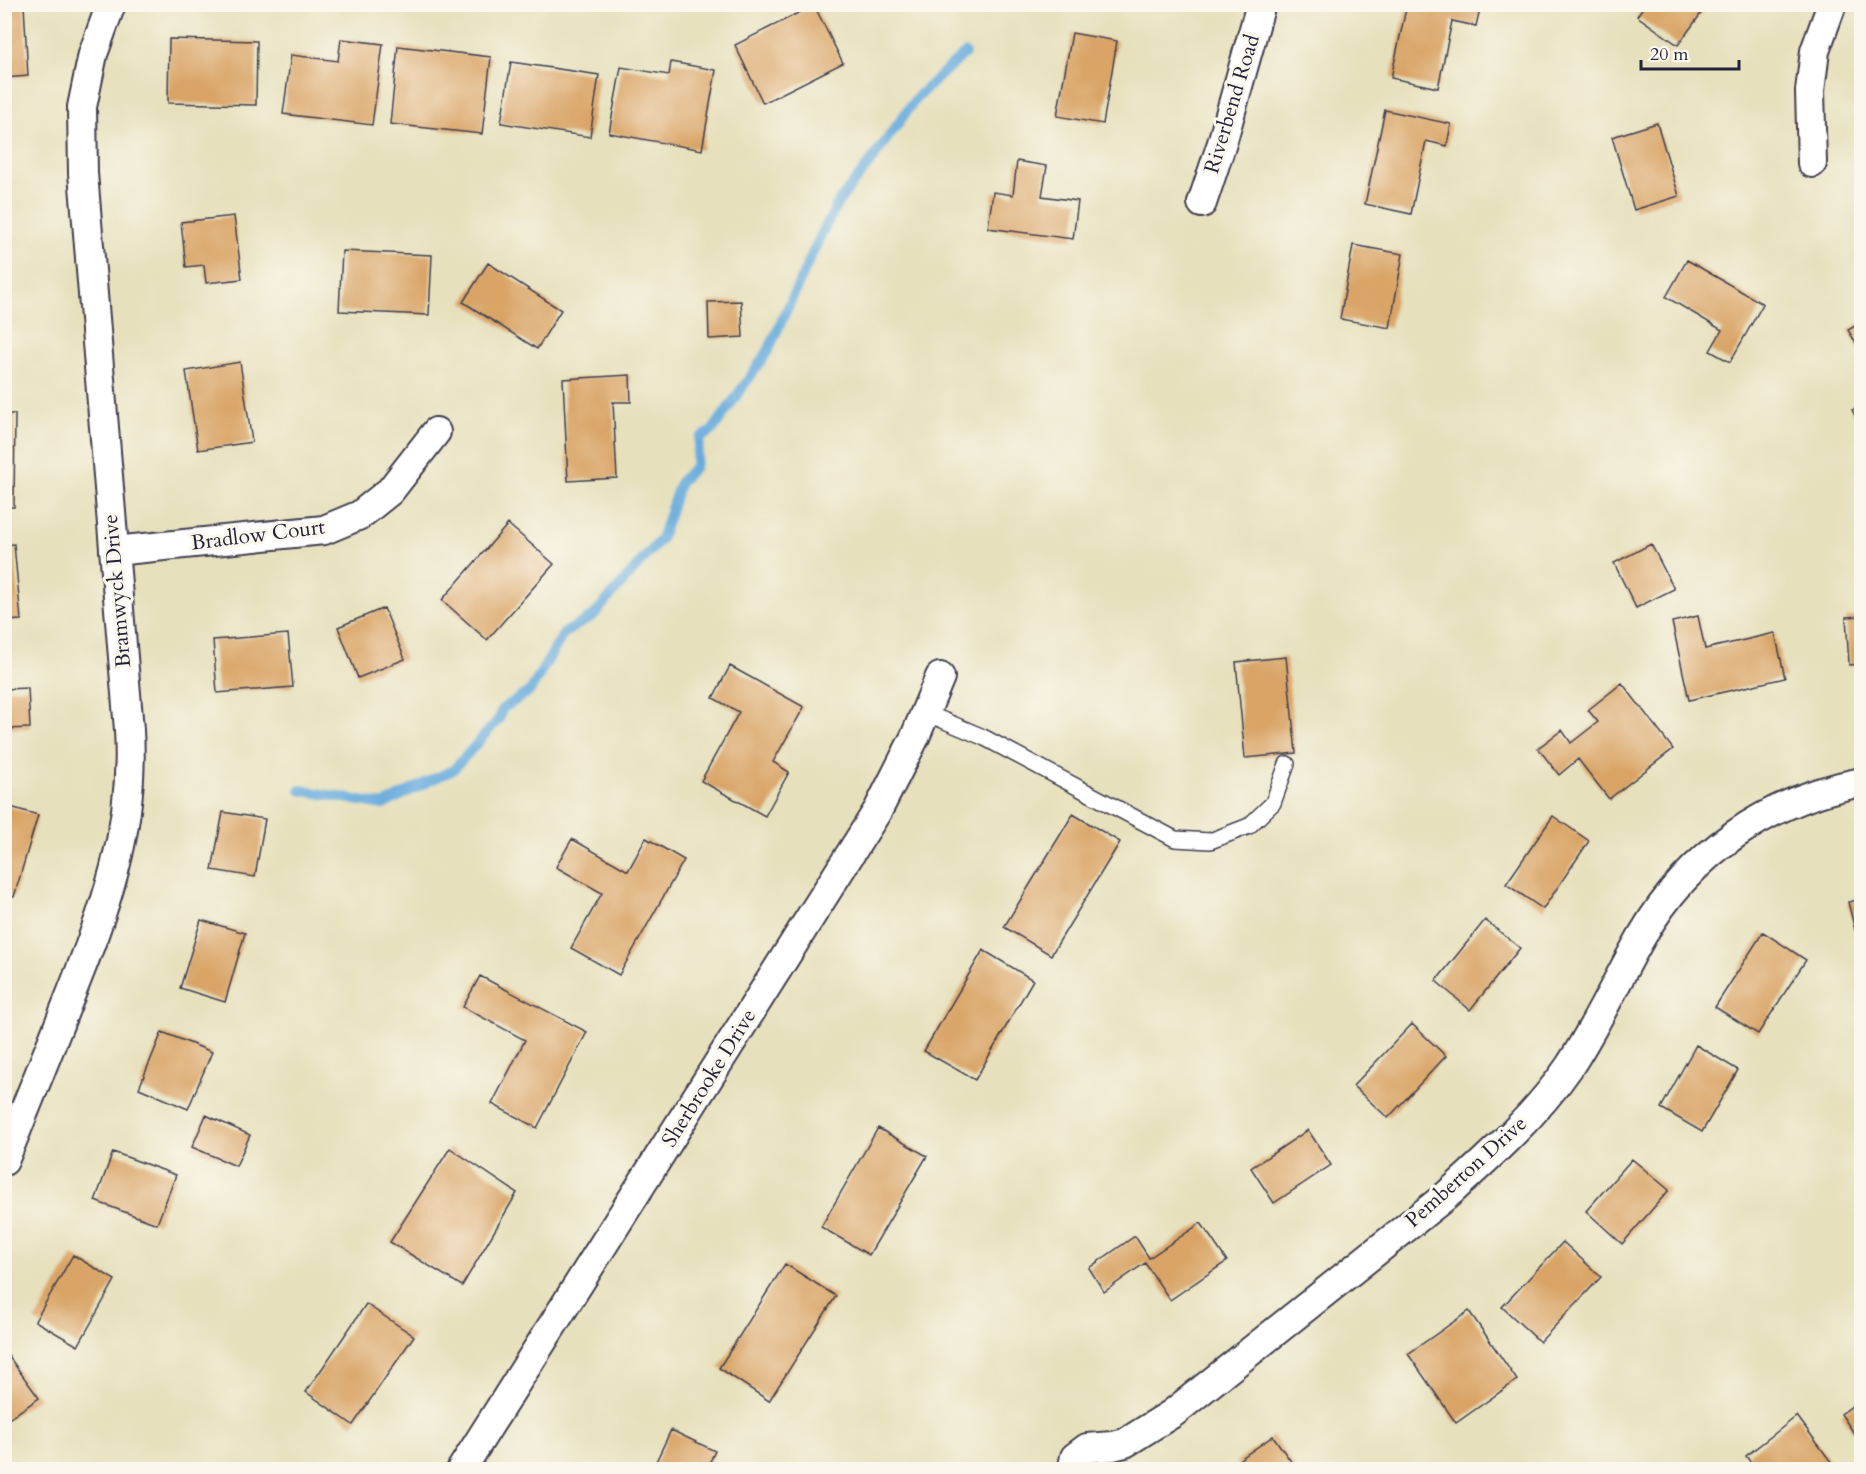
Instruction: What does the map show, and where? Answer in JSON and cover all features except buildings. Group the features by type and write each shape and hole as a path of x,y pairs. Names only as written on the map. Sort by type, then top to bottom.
{"street":[{"name":"Bramwyck Drive","path":"4,1161 85,960 111,887 128,799 130,746 83,173 82,107 93,54 111,4"},
{"name":"Riverbend Road","path":"1202,203 1222,143 1261,4"},
{"path":"1812,163 1810,91 1815,51 1832,4"},
{"name":"Bradlow Court","path":"114,551 324,530 360,515 390,490 436,432"},
{"name":"Sherbrooke Drive","path":"461,1470 878,810 926,713 940,676"},
{"name":"Pemberton Drive","path":"1072,1470 1075,1457 1087,1448 1125,1443 1173,1413 1447,1195 1484,1162 1526,1119 1567,1069 1596,1024 1642,936 1665,900 1711,852 1741,830 1773,811 1808,796 1862,782"}],"lane":[{"path":"926,713 983,737 1175,839 1210,841 1249,826 1273,803 1287,764"}],"waterway":[{"path":"300,790 383,805 453,770 499,719 502,709 530,691 564,633 593,616 661,539 680,482 695,467 700,438 712,431 768,351 819,239 839,201 872,160 917,97 965,53"}]}
